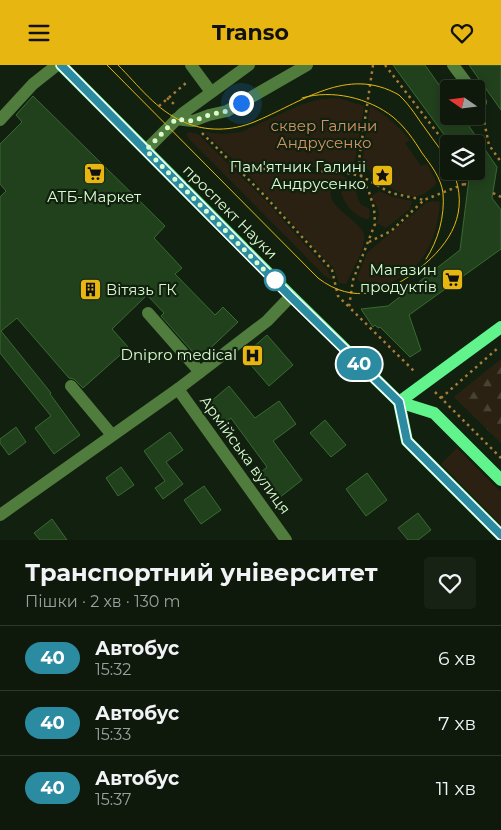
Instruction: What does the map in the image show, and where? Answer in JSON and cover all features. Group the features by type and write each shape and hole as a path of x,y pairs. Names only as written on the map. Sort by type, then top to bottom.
{"main road":[{"name":"проспект Науки","path":"59,65 399,402 434,413 501,480"},
{"path":"501,327 399,402 407,441 501,535"}],"street":[{"path":"0,120 33,84 59,65"},
{"path":"146,150 210,92 249,65"},
{"path":"183,117 193,121 227,111 307,65"},
{"path":"453,65 464,80"},
{"path":"194,69 210,92"},
{"path":"0,515 178,389 267,321 290,296"},
{"path":"148,313 200,372"},
{"path":"71,386 112,435"},
{"name":"Армійська вулиця","path":"178,389 286,540"}],"path":[{"path":"348,307 353,280 375,224 374,208 361,176 360,160 373,65"},
{"path":"385,65 440,136"},
{"path":"159,106 194,69"},
{"path":"167,98 183,117 264,195 332,270 338,296 348,307 501,458"},
{"path":"485,125 490,145 501,162"},
{"path":"236,168 342,172 361,176 392,193 424,200"},
{"path":"463,180 464,184"},
{"path":"369,242 391,231 424,200 464,184 468,185"},
{"path":"493,193 500,196 501,189"},
{"path":"441,398 501,346"},
{"path":"434,413 446,402"}],"green space":[{"name":"сквер Галини Андрусенко","path":"338,98 364,106 356,155 354,162 347,168 239,165 204,132 222,134 241,132 300,105 320,99"},
{"name":"сквер Галини Андрусенко","path":"370,106 392,121 410,140 405,143 421,166 427,164 437,183 426,193 418,196 402,194 380,180 362,163"},
{"name":"сквер Галини Андрусенко","path":"189,132 198,134 266,201 327,269 332,280 325,276 190,140 186,134"},
{"name":"сквер Галини Андрусенко","path":"245,171 342,175 348,179 335,186 331,193 332,200 361,228 364,239 361,252 346,284 339,283 334,268"},
{"path":"354,188 360,202 369,208 370,217 368,219 355,213 342,196 341,192"},
{"name":"сквер Галини Андрусенко","path":"379,191 393,197 412,201 410,209 386,228 377,223 378,210 371,197"},
{"path":"440,202 436,229 432,241 419,262 399,278 378,287 364,288 357,278 367,253 426,203"},
{"path":"501,359 501,443 454,397"},
{"path":"457,448 501,492 501,525 441,464"}],"building":[{"path":"393,65 425,65 440,86 440,125 468,125 475,135 444,135"},
{"path":"469,65 501,65 501,110 485,88 485,80 480,80"},
{"path":"33,96 165,226 154,238 182,268 175,274 215,315 223,307 238,322 199,359 161,316 164,313 147,295 112,329 128,348 83,388 74,379 69,378 17,318 1,331 51,393 80,435 54,454 35,428 51,416 0,353 0,197 6,191 0,184 0,144 22,122 16,115"},
{"path":"485,150 497,167 492,198 501,210 501,249 409,315 421,350 410,357 380,327 378,328 375,325 373,327 361,309 388,306 460,250 469,180 485,180"},
{"path":"267,335 293,365 269,386 243,356"},
{"path":"229,386 255,418 279,401 296,424 273,441 302,480 279,498 260,473 267,467 231,418 224,424 208,404"},
{"path":"325,420 346,445 331,457 310,433"},
{"path":"16,427 26,442 9,455 0,443 0,439"},
{"path":"170,432 183,450 166,462 183,484 163,499 155,488 165,481 144,451"},
{"path":"121,467 134,485 118,496 106,478"},
{"path":"367,473 387,500 366,516 346,489"},
{"path":"204,486 221,510 201,524 184,500"},
{"path":"418,513 431,530 418,540 408,540 398,528"},
{"path":"52,519 67,540 40,540 34,533"}],"tram line":[{"path":"107,65 318,278 344,291 357,294 383,290 408,277 431,258 449,237 458,213 459,200 456,180"},
{"path":"118,65 148,97 165,111 184,122 210,129 228,129 246,125 307,97 343,85 361,84 380,87 399,95 403,99 440,149"},
{"path":"302,98 326,94 362,100 393,117 409,134 435,172 443,193 440,228 426,259"}],"bus line":[{"name":"40","path":"61,65 290,296 399,402 407,441 501,535"}],"place":[{"name":"АТБ-Маркет","path":"94,174"},
{"name":"Пам'ятник Галині Андрусенко","path":"382,176"},
{"name":"Магазин продуктів","path":"453,279"},
{"name":"Вітязь ГК","path":"90,290"},
{"name":"Dnipro medical","path":"253,355"}],"route":[{"path":"241,103 227,111 193,121 176,119 146,150 277,283 275,280"}]}
